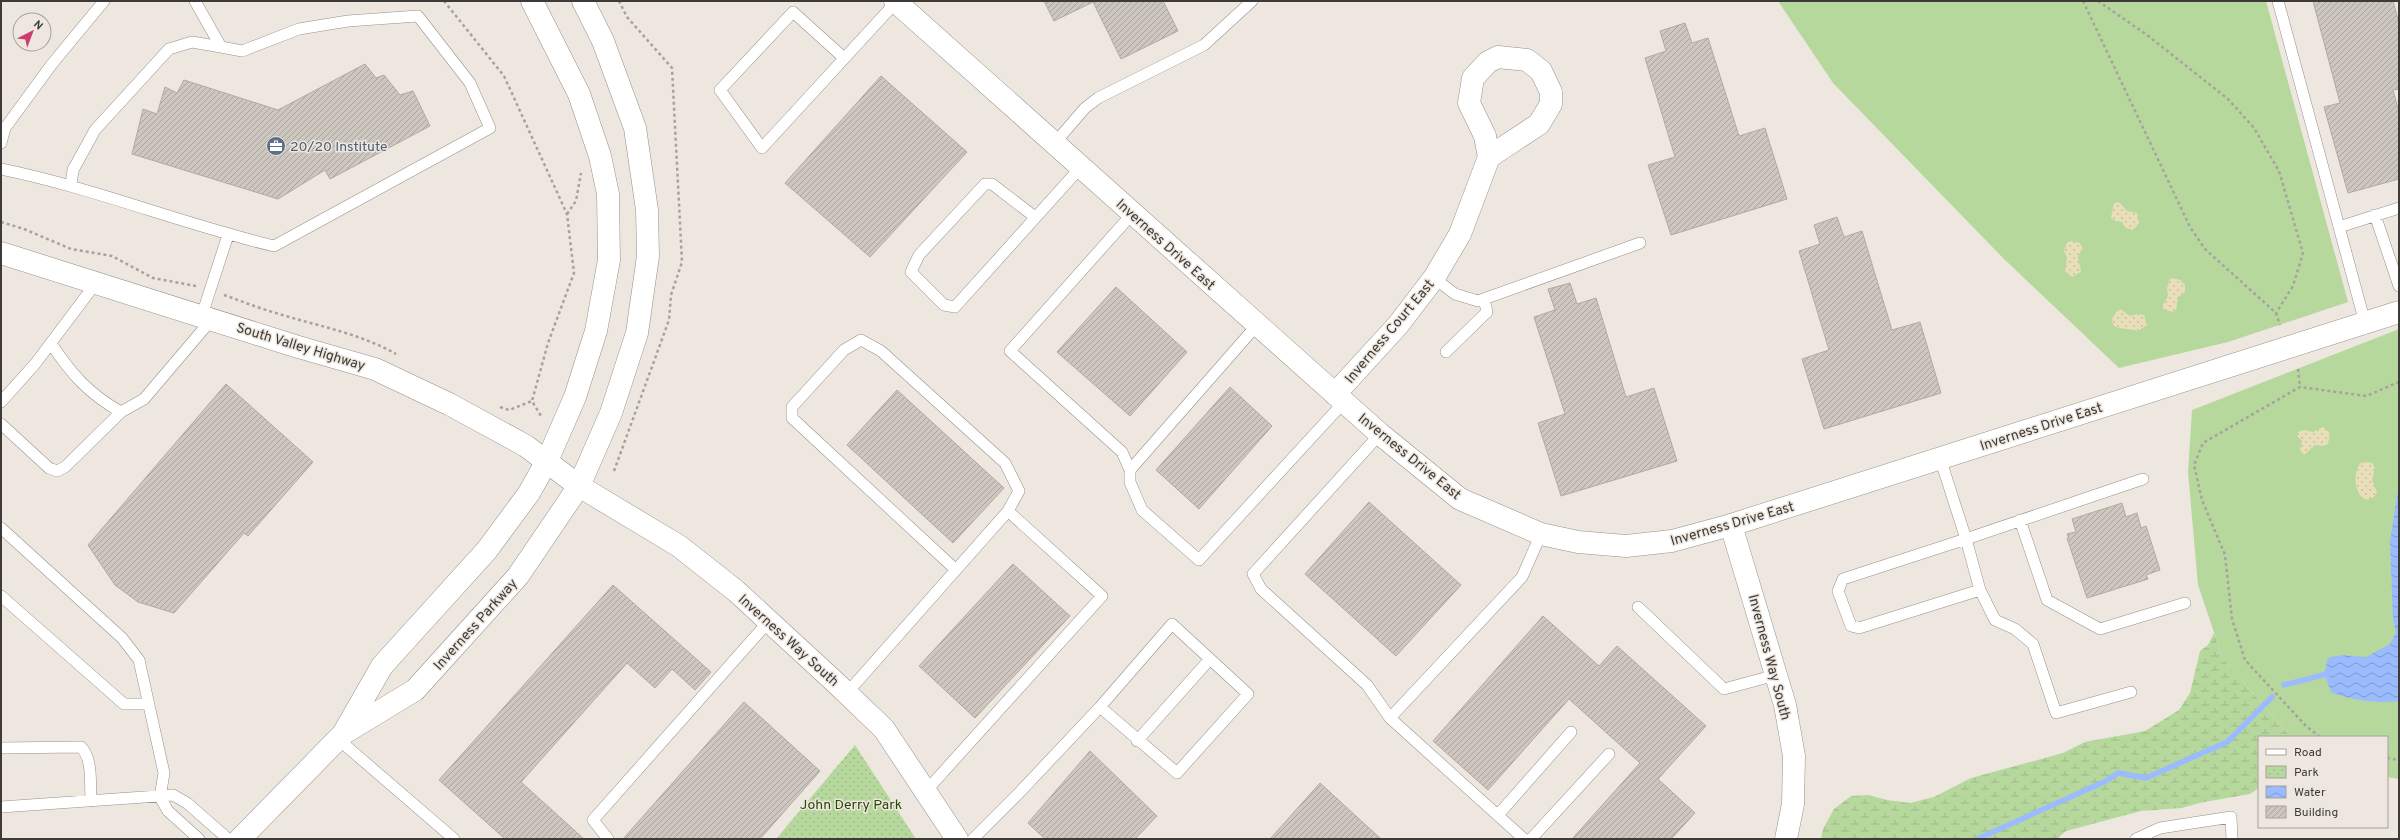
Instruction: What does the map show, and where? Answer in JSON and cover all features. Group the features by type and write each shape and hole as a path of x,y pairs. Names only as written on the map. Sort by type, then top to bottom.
{"main road":[{"name":"Inverness Parkway","path":"240,839 340,736 382,666 487,550 529,492 547,461 576,396 596,331 609,260 608,194 600,156 579,94 532,1"},
{"name":"Inverness Parkway","path":"340,736 415,690 518,576 579,486 611,413 636,333 648,256 647,210 635,128 603,40 583,1"},
{"name":"Inverness Drive East","path":"895,1 1080,168 1380,434 1460,498 1541,534 1578,542 1626,546 1672,541 1731,525 2399,312"},
{"path":"1498,58 1527,60 1542,71 1551,92 1551,104 1540,124 1489,157 1485,136 1469,104 1473,78 1488,62 1498,58"},
{"name":"Inverness Court East","path":"1340,398 1434,278 1460,234 1489,157"},
{"name":"South Valley Highway","path":"1,253 375,369 449,404 526,446 579,486"},
{"name":"Inverness Way South","path":"579,486 679,546 769,621 847,693 884,730 957,839"},
{"name":"Inverness Way South","path":"1731,525 1786,705 1794,756 1793,804 1786,839"}],"lane":[{"path":"1,143 6,128 52,64 104,1"},
{"path":"194,1 221,47"},
{"path":"844,58 793,12 720,90 762,148 844,58 895,1"},
{"path":"1054,144 1085,108 1098,98 1204,45 1252,1"},
{"path":"2278,1 2365,323"},
{"path":"1,169 71,185 228,235 274,246 490,128 470,83 418,16 348,21 299,29 242,51 192,42 169,49 95,130 73,170 71,185"},
{"path":"1035,217 992,184 986,184 919,256 911,272 944,305 955,307 1080,168"},
{"path":"2339,227 2399,208"},
{"path":"1132,214 1010,351 1122,452 1130,470 1130,482 1142,510 1199,560 1340,398"},
{"path":"2375,215 2399,286"},
{"path":"1,424 49,468 57,471 65,467 121,412 144,399 207,317 209,290 228,235"},
{"path":"1434,278 1455,294 1478,301 1640,244"},
{"path":"1,402 51,343 96,283"},
{"path":"1446,352 1487,312 1484,299"},
{"path":"1130,470 1257,325"},
{"path":"847,693 956,570 1008,511 1019,491 1005,463 881,351 861,340 844,350 792,407 792,418 956,570"},
{"path":"51,343 69,371 102,402 121,412"},
{"path":"1380,434 1253,574 1261,589 1367,685 1390,718 1524,839"},
{"path":"1940,458 1966,539 1980,590 1995,620 2015,629 2033,644 2056,713 2131,692"},
{"path":"1980,590 1859,628 1851,626 1838,591 1843,579 2143,479"},
{"path":"926,791 1102,596 1008,511"},
{"path":"2020,520 2048,600 2100,629 2185,603"},
{"path":"1,528 122,638 139,660 164,773 160,795 168,811 199,839"},
{"path":"1390,718 1522,577 1541,534"},
{"path":"1,596 124,704 149,704"},
{"path":"1638,607 1724,689 1776,675"},
{"path":"608,839 593,820 769,621"},
{"path":"973,839 1018,794 1100,707 1172,624 1248,694 1176,774 1100,707"},
{"path":"1137,741 1210,659"},
{"path":"1498,815 1571,732"},
{"path":"340,736 454,839"},
{"path":"1,748 81,747 85,751 88,762 91,801"},
{"path":"1531,839 1609,754"},
{"path":"1,807 173,794 187,803 228,839"},
{"path":"2136,839 2160,828 2231,817 2232,839"}],"path":[{"path":"444,1 504,76 567,214 574,273 548,343 532,401 541,416"},
{"path":"2083,1 2190,227 2205,249 2276,313 2280,325"},
{"path":"2098,1 2147,35 2228,99 2254,128 2279,171 2303,253 2293,286 2276,313"},
{"path":"1,222 24,229 71,249 112,256 153,278 180,281 276,313 337,330 380,345 400,356"},
{"path":"2298,369 2300,387"},
{"path":"2319,736 2306,726 2245,660 2232,619 2225,555 2202,500 2194,465 2203,443 2300,387 2366,396 2399,382"},
{"path":"494,405 509,410 532,401"},
{"path":"2388,758 2399,760"}],"green space":[{"path":"1778,1 2266,1 2348,302 2228,342 2119,368 2003,258 1833,83"},
{"path":"2399,329 2399,779 2388,777 2388,736 2290,736 2223,659 2198,585 2188,472 2192,410"},
{"path":"2214,633 2223,659 2290,736 2258,736 2258,789 2250,794 2199,803 2182,808 2141,811 2066,831 2057,839 1821,839 1823,829 1834,809 1851,796 1868,795 1887,800 1910,803 1934,797 1971,778 2063,753 2085,742 2145,731 2179,710 2190,693 2200,651 2208,645"},
{"name":"John Derry Park","path":"855,745 916,839 776,839"}],"sand":[{"path":"2119,202 2127,211 2137,213 2139,223 2133,230 2126,228 2122,222 2111,218 2114,203"},
{"path":"2071,241 2080,243 2083,249 2078,258 2081,272 2072,277 2065,271 2067,258 2064,251 2067,243"},
{"path":"2174,278 2180,280 2185,285 2185,292 2178,297 2176,310 2173,312 2165,310 2162,306 2168,296 2167,288 2170,279"},
{"path":"2120,309 2130,316 2138,314 2144,315 2147,325 2138,331 2116,327 2112,323 2112,320"},
{"path":"2323,427 2330,433 2328,444 2323,446 2315,445 2304,455 2300,450 2302,441 2297,436 2298,432 2304,430 2313,432"},
{"path":"2361,463 2372,463 2375,468 2372,480 2377,492 2374,497 2367,500 2359,494 2357,489 2356,472"}],"water":[{"path":"2399,483 2399,701 2373,702 2331,692 2324,673 2328,658 2341,655 2366,657 2390,644 2396,632 2393,619 2390,542"}],"building":[{"path":"1044,1 1163,1 1178,31 1121,59 1093,2 1054,21"},
{"path":"2313,1 2393,1 2399,23 2399,89 2393,90 2399,112 2399,179 2348,193 2324,107 2340,103"},
{"path":"1685,23 1692,43 1708,38 1739,136 1765,128 1787,199 1671,235 1648,165 1675,157 1645,58 1666,51 1660,31"},
{"path":"365,64 376,78 384,75 400,95 413,91 430,126 330,179 325,170 278,199 132,154 143,109 157,114 165,87 177,93 184,80 278,110"},
{"path":"881,76 967,152 870,257 785,183"},
{"path":"1837,217 1844,237 1862,231 1892,330 1920,322 1941,393 1824,429 1802,359 1829,350 1799,251 1820,244 1814,225"},
{"path":"1570,283 1577,304 1596,298 1626,397 1654,388 1677,461 1561,496 1538,423 1565,414 1534,317 1555,310 1548,289"},
{"path":"1116,287 1187,352 1130,416 1057,352"},
{"path":"226,384 313,462 248,536 244,533 174,613 138,602 115,585 88,545"},
{"path":"1230,387 1272,426 1199,509 1156,470"},
{"path":"897,390 1004,488 953,543 847,445"},
{"path":"1369,502 1461,585 1396,656 1305,574"},
{"path":"2122,503 2126,517 2137,513 2141,528 2146,526 2160,570 2146,575 2148,579 2087,598 2067,538 2069,538 2067,534 2076,532 2072,519"},
{"path":"1013,564 1070,616 975,718 919,666"},
{"path":"613,585 711,672 695,690 672,669 655,688 627,663 521,782 584,839 505,839 439,780"},
{"path":"1543,616 1599,666 1617,646 1706,726 1658,779 1695,813 1671,839 1572,839 1640,763 1569,699 1488,790 1433,741"},
{"path":"744,702 820,771 760,839 623,839"},
{"path":"1090,751 1157,816 1135,839 1045,839 1028,823"},
{"path":"1320,783 1381,839 1270,839"}],"waterway":[{"path":"2284,685 2331,673"},
{"path":"1977,839 2104,782 2118,773 2146,778 2227,742 2272,697"}],"place":[{"name":"20/20 Institute","path":"276,146"}]}
